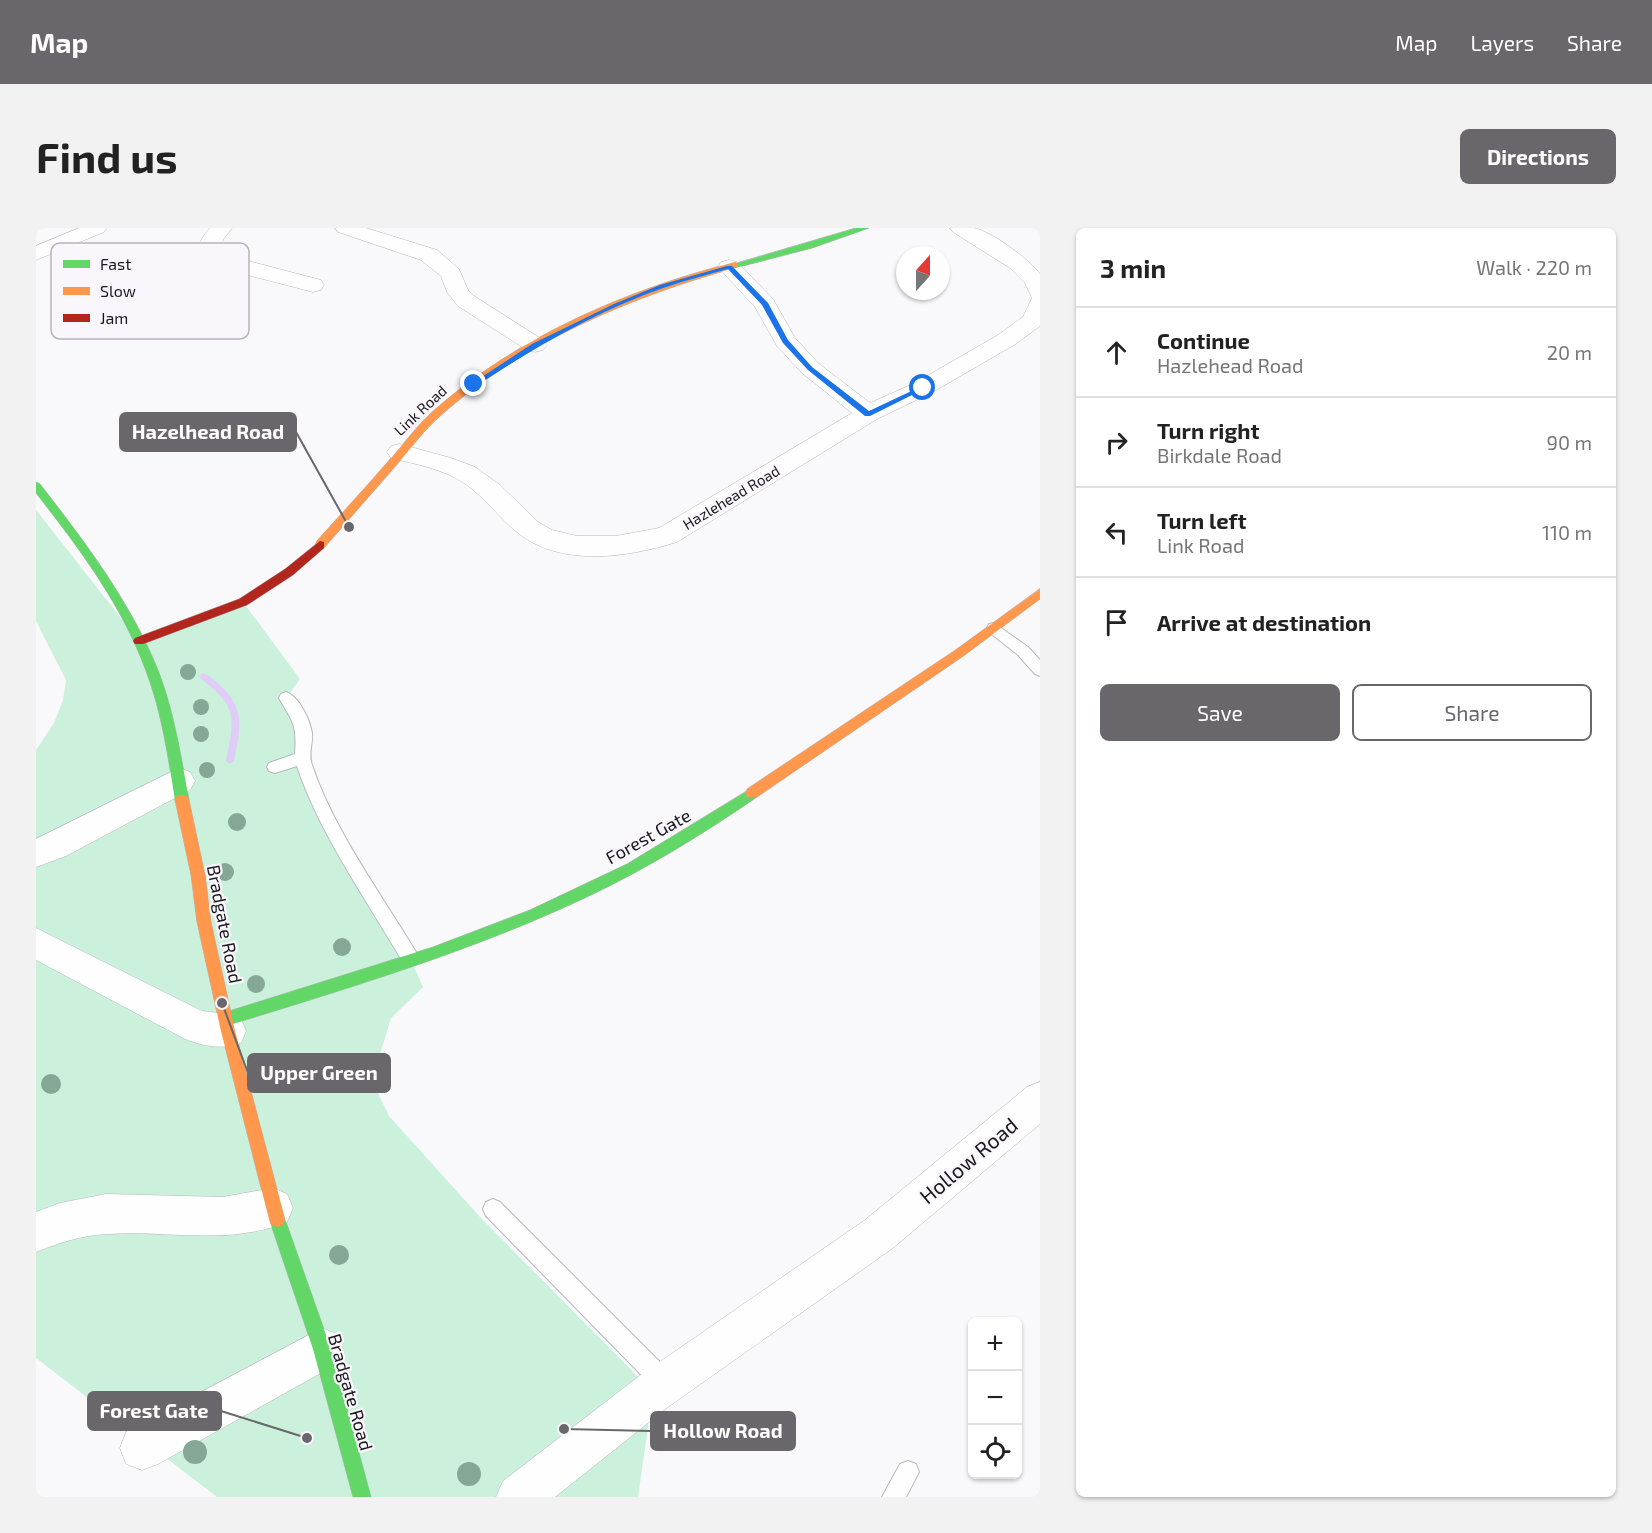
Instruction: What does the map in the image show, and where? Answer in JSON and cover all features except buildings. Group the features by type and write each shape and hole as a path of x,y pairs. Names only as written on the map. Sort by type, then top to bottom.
{"street":[{"path":"62,243 98,228"},
{"path":"209,243 222,228"},
{"path":"348,228 429,255 451,274 458,292 466,301 534,345"},
{"name":"Link Road","path":"139,641 243,602 289,572 319,546 434,416 474,384 534,345 639,296 695,275 865,228"},
{"path":"960,228 1019,265 1038,287 1040,294"},
{"path":"36,254 51,248"},
{"path":"729,267 765,304 785,341 810,368 868,414"},
{"path":"249,273 282,287 313,285"},
{"name":"Hazlehead Road","path":"400,452 467,473 489,489 530,529 542,535 578,544 627,546 651,542 668,535 868,414 923,388 1006,340 1033,320 1040,302"},
{"name":"Bradgate Road","path":"36,486 75,536 122,607 139,641 162,701 198,875 204,922 227,1025 273,1208 322,1349 362,1497"},
{"name":"Forest Gate","path":"227,1025 488,932 603,882 693,831 994,628 1040,593"},
{"path":"36,853 54,846 179,781"},
{"path":"36,943 198,1027 227,1025"},
{"name":"Hollow Road","path":"519,1497 665,1383 879,1234 1040,1100"},
{"path":"36,1232 57,1222 93,1214 136,1212 225,1218 273,1208"},
{"path":"142,1448 322,1349"}],"lane":[{"path":"994,628 1023,651 1040,670"},
{"path":"286,698 299,716 304,733 302,758 310,782 341,842 410,958"},
{"path":"275,767 302,758"},
{"path":"493,1209 665,1383"},
{"path":"893,1497 908,1472"}],"green space":[{"path":"36,510 139,641 243,602 300,679 286,698 302,758 410,958 423,987 391,1018 372,1081 389,1116 480,1217 653,1392 638,1497 217,1497 36,1358 36,750 54,723 63,700 66,680 36,621"}],"waterway":[{"path":"203,676 225,695 235,712 235,733 230,761"}],"traffic: fast":[{"path":"735,265 809,246 865,228"},
{"path":"36,486 110,588 140,643 162,701 182,800"},
{"path":"226,1019 433,953 535,914 632,868 694,832 752,793"},
{"path":"277,1219 322,1349 362,1497"}],"traffic: slow":[{"path":"320,545 435,415 501,365 576,323 616,305 656,289 735,265"},
{"path":"752,793 958,654 1040,593"},
{"path":"182,800 198,875 204,922 228,1031 277,1219"}],"traffic: jam":[{"path":"139,641 243,602 289,572 320,545"}],"place":[{"name":"Hazelhead Road","path":"349,527"},
{"name":"Upper Green","path":"222,1003"},
{"name":"Hollow Road","path":"564,1429"},
{"name":"Forest Gate","path":"307,1438"}],"route":[{"path":"474,384 534,345 616,305 695,275 729,267 755,291 765,304 785,341 810,368 868,414 923,388"}]}
